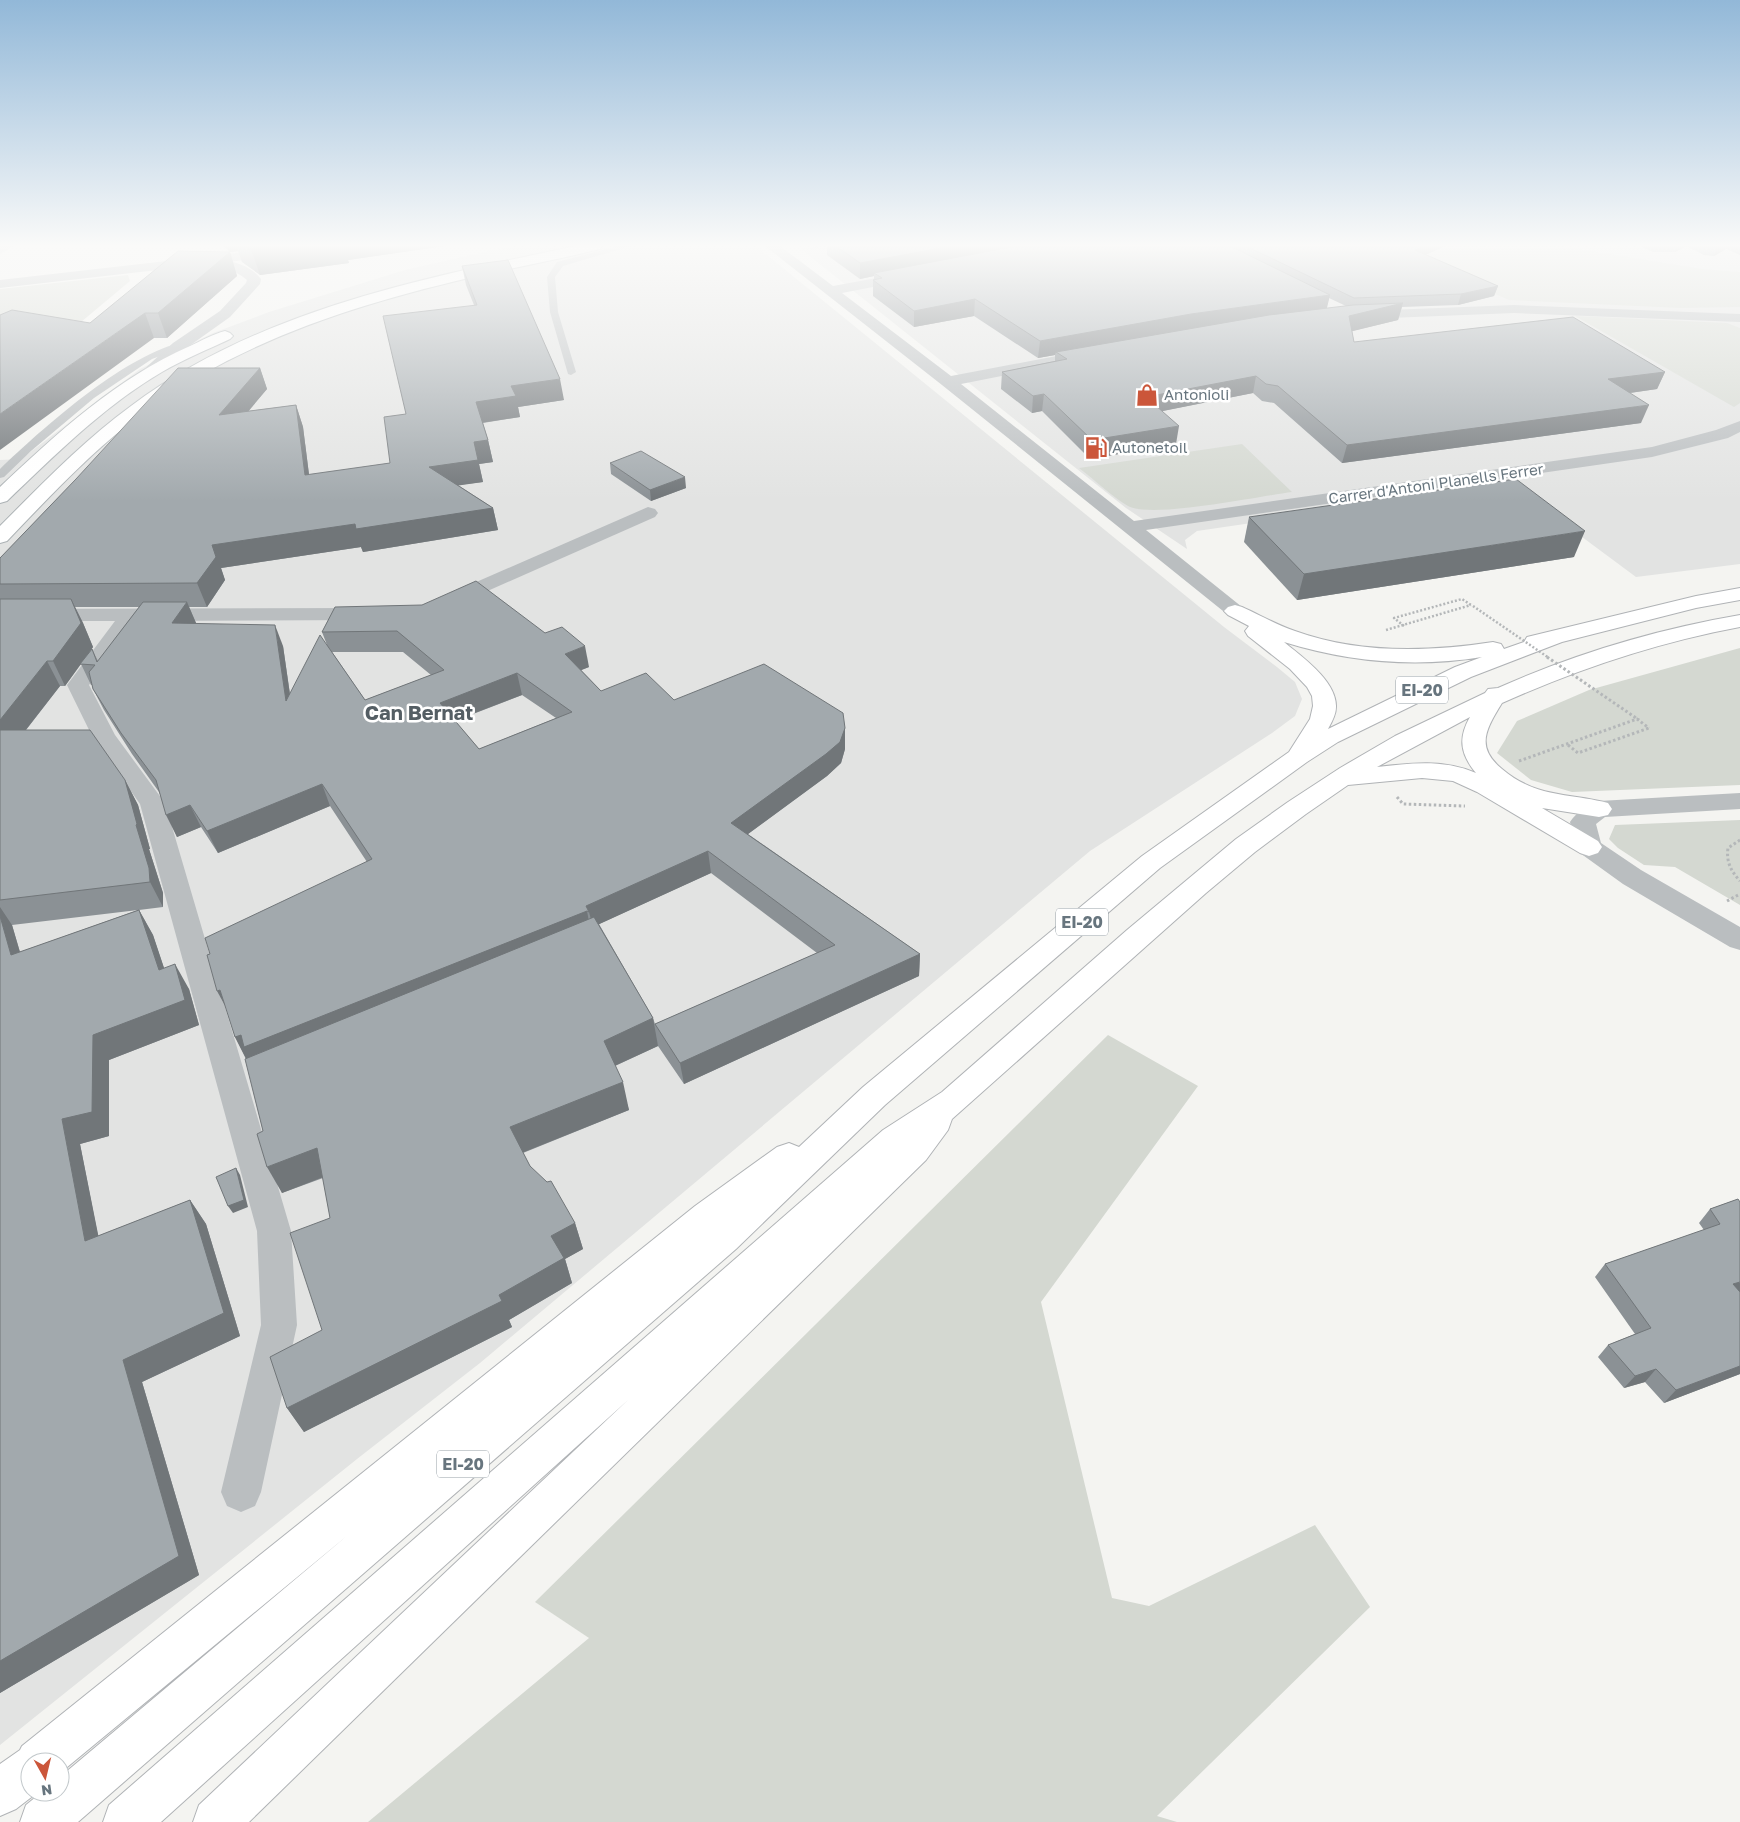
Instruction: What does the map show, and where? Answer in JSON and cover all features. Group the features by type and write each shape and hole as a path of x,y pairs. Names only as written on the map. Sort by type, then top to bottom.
{"main road":[{"path":"0,497 92,412 148,374 237,331"},
{"path":"0,538 71,464 132,413 214,360 282,331"},
{"name":"EI-20","path":"43,1822 724,1238 874,1096 1152,862 1298,757 1330,737 1463,672 1554,638 1696,602 1740,594"},
{"path":"1235,610 1288,636 1329,647 1377,654 1430,656 1479,652 1554,638"},
{"path":"1235,610 1270,644 1309,674 1324,694 1325,706 1321,718 1313,735 1298,757"},
{"name":"EI-20","path":"126,1822 894,1140 952,1102 1093,975 1198,884 1265,830 1336,780 1370,759 1496,694 1559,670 1620,651 1671,636 1740,621"},
{"path":"1496,694 1474,734 1473,750 1480,762 1500,781 1525,796 1552,803 1599,809"},
{"path":"1336,780 1367,774 1422,770 1458,774 1486,786 1589,847"},
{"path":"50,1752 707,1216 874,1096"},
{"path":"216,1822 914,1150 952,1102"},
{"path":"0,1793 20,1777"}],"street":[{"path":"148,374 179,346 201,331"},
{"path":"881,331 1235,610"},
{"path":"948,382 1075,358"},
{"path":"43,518 61,497 125,437 132,413"},
{"name":"Carrer d'Antoni Planells Ferrer","path":"1130,527 1652,452 1722,434 1740,426"},
{"path":"430,610 648,513"},
{"path":"130,614 78,685 104,736 152,803 242,1083 274,1231 279,1325 241,1492"},
{"path":"0,615 392,614"},
{"path":"1740,801 1599,809 1584,822 1585,837 1589,847 1632,877 1740,940"}],"lane":[{"path":"559,331 571,372"},
{"path":"0,475 5,466 91,396 149,357 179,346"}],"path":[{"path":"1379,632 1398,627 1407,624 1471,605 1462,599 1394,618 1399,622 1404,626 1473,606 1639,720 1630,723 1621,726 1567,745 1578,753 1649,728 1643,724 1637,720 1517,761"},
{"path":"1740,840 1728,848 1726,859 1731,871 1740,881"},
{"path":"1732,907 1724,903 1740,894"}],"shaded area":[{"path":"218,331 860,331 1224,627 1295,682 1302,699 1295,716 1272,733 1090,851 480,1363 0,1745 0,460 21,459 140,369"},
{"path":"904,331 1740,331 1740,564 1636,577 1512,485 1197,531 1185,540 1187,549 1126,508"},
{"path":"1601,331 1740,331 1740,403 1734,407"},
{"path":"1242,444 1292,492 1182,508 1141,509 1128,506 1079,468"},
{"path":"1740,648 1740,785 1572,792 1531,780 1497,753 1517,721 1589,690"},
{"path":"1740,820 1740,905 1675,867 1644,865 1618,848 1609,839 1615,825"},
{"path":"1108,1035 1198,1086 1041,1302 1112,1598 1149,1606 1315,1525 1370,1607 1157,1816 1177,1822 368,1822 589,1638 535,1602"}],"building":[{"path":"0,331 119,331 0,414"},
{"path":"387,331 539,331 560,379 511,386 516,396 476,402 488,440 474,442 478,460 429,467 493,508 356,529 355,524 212,545 216,557 197,583 0,584 0,558 178,368 260,368 219,415 296,405 305,475 390,463 384,417 406,414"},
{"path":"1025,331 1096,331 1040,341"},
{"path":"1177,331 1352,331 1354,342 1450,331 1596,331 1665,372 1608,379 1649,405 1347,445 1278,386 1266,384 1256,376 1146,397 1179,426 1092,440 1044,394 1033,396 1002,372 1067,359 1056,352"},
{"path":"641,451 685,477 650,490 610,463"},
{"path":"1516,479 1585,531 1304,574 1249,517"},
{"path":"476,581 545,633 562,627 585,646 565,654 601,691 646,673 674,700 764,664 843,713 845,728 840,742 731,823 920,954 680,1063 655,1024 835,945 708,851 586,906 589,912 587,911 244,1047 241,1035 235,1037 220,990 217,991 207,955 210,954 205,938 372,859 322,784 207,831 190,805 166,815 156,780 121,733 93,689 89,672 95,665 80,664 92,649 97,662 143,602 187,602 172,623 275,625 286,701 320,635 365,700 444,670 397,631 322,632 335,607 422,605","holes":["517,673 572,712 479,749 440,703"]},
{"path":"0,599 71,599 81,623 53,661 47,661 0,720"},
{"path":"0,730 90,730 125,780 149,868 150,882 0,900"},
{"path":"139,910 159,970 175,964 185,1000 93,1035 92,1112 62,1119 85,1241 190,1200 224,1313 123,1360 179,1556 0,1661 0,916 11,955"},
{"path":"594,917 653,1018 604,1041 623,1082 510,1127 530,1166 547,1182 551,1181 575,1223 551,1236 564,1258 499,1295 502,1301 287,1408 270,1357 322,1330 290,1233 330,1218 317,1148 267,1167 257,1134 263,1131 245,1059"},
{"path":"236,1168 244,1200 228,1206 216,1177"},
{"path":"1738,1199 1740,1202 1740,1282 1733,1284 1740,1292 1740,1366 1676,1390 1656,1369 1635,1376 1608,1345 1651,1328 1605,1264 1720,1224 1710,1209"}],"place":[{"name":"Antonioli","path":"1147,395"},
{"name":"Autonetoil","path":"1096,448"}],"district":[{"name":"Can Bernat","path":"419,713"}]}
